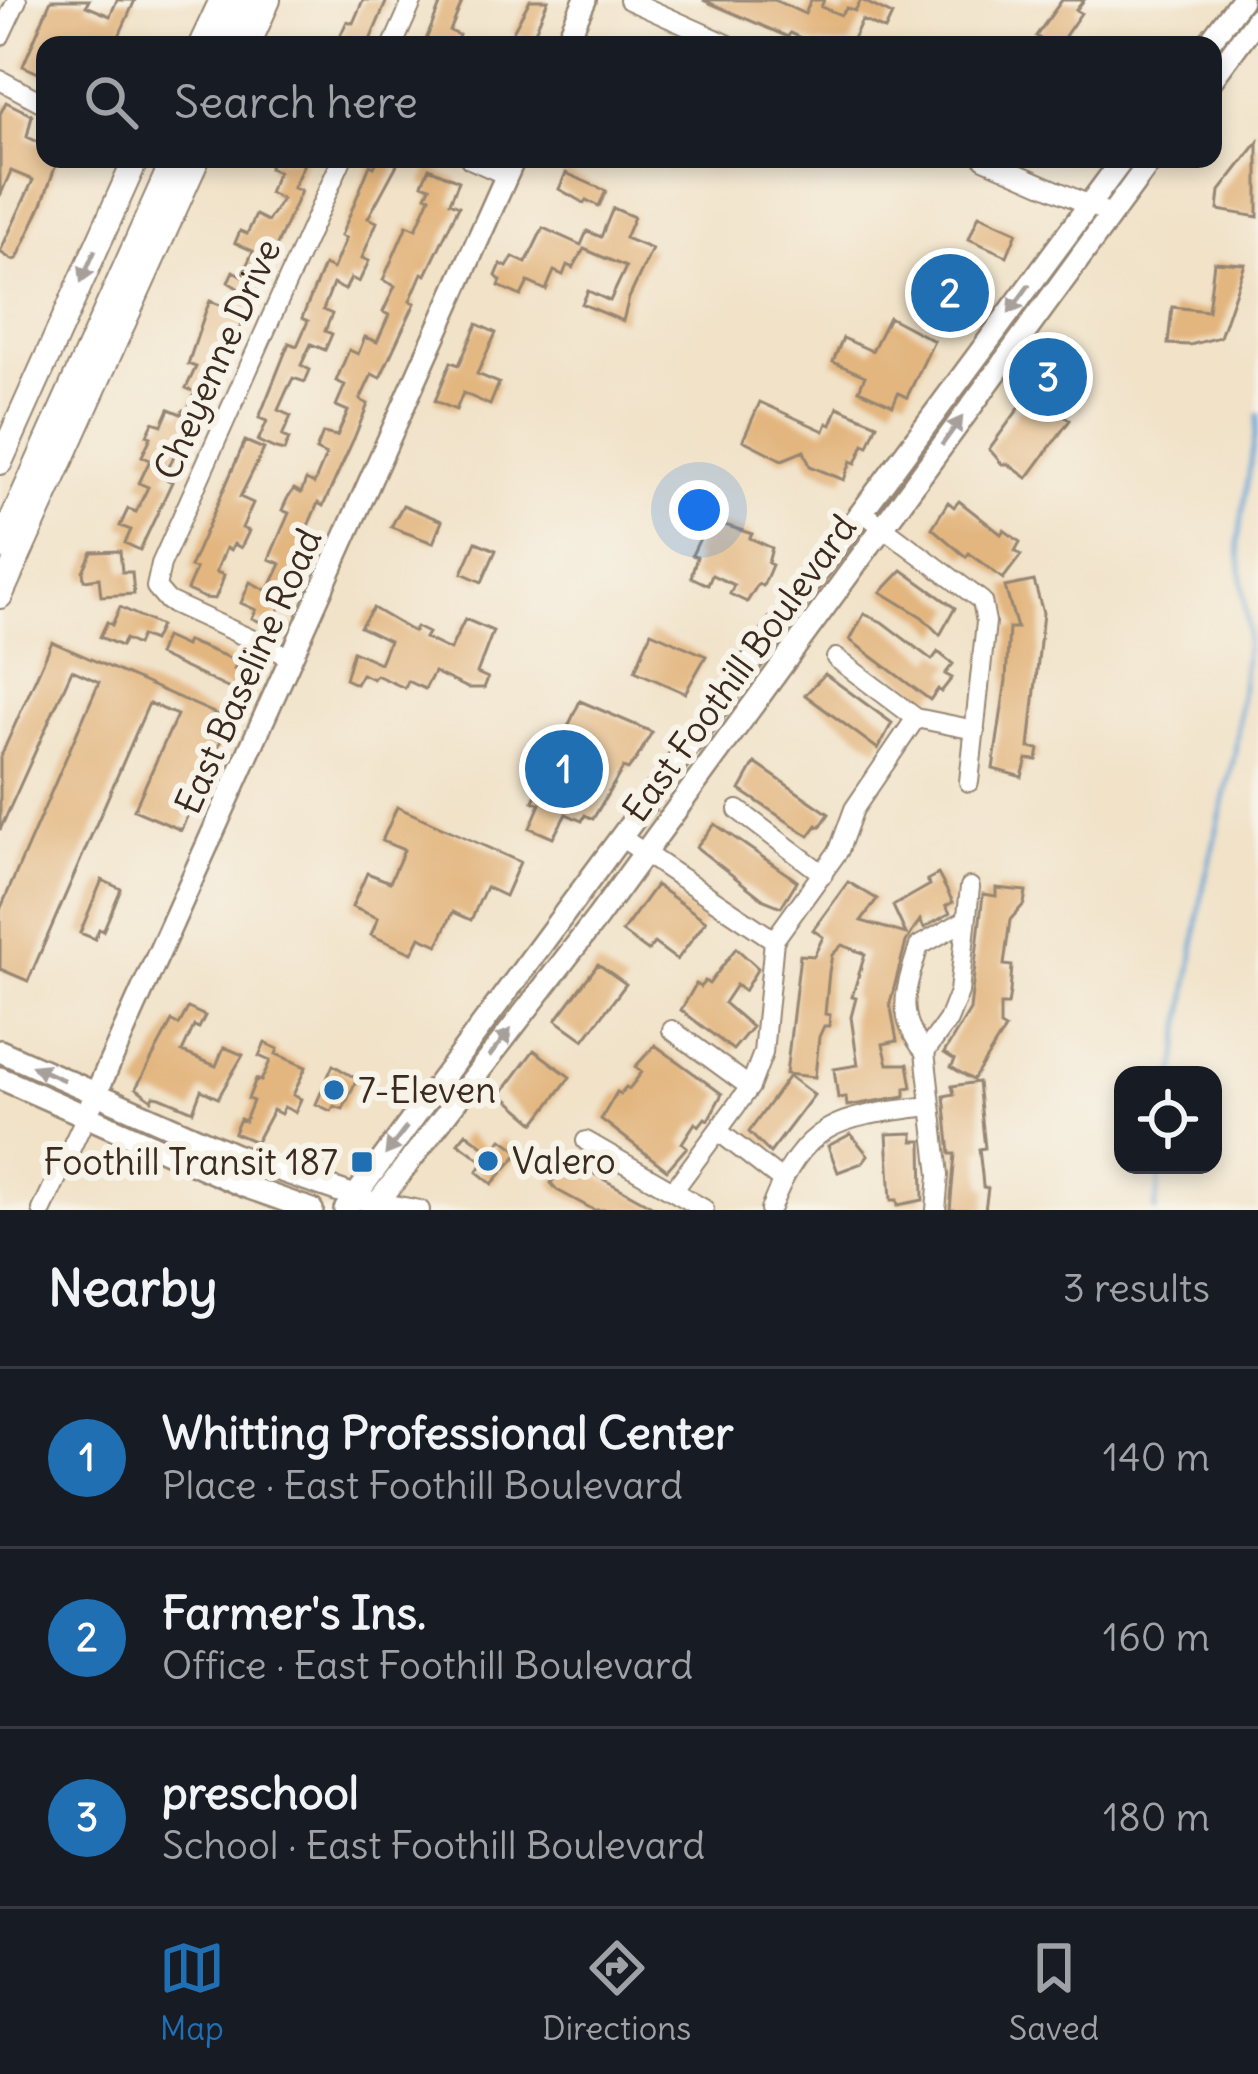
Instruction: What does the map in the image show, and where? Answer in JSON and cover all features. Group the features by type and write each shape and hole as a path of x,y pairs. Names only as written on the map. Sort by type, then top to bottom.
{"highway":[{"path":"191,36 206,0"},
{"path":"205,36 222,0"},
{"path":"229,36 245,0"},
{"path":"252,36 268,0"},
{"path":"0,462 132,168"},
{"path":"0,547 170,168"},
{"path":"0,596 192,168"}],"main road":[{"path":"569,36 585,0"},
{"path":"1215,36 1241,0"},
{"path":"1222,66 1258,17"},
{"name":"East Baseline Road","path":"86,1116 510,168"},
{"name":"East Foothill Boulevard","path":"1100,210 1119,168"},
{"name":"East Foothill Boulevard","path":"362,1205 645,853 874,519 1100,210 1143,168"},
{"name":"East Foothill Boulevard","path":"362,1205 622,838 874,519"},
{"path":"0,1051 235,1155 362,1205"},
{"path":"0,1078 244,1186 311,1210"}],"street":[{"path":"0,36 17,0"},
{"path":"397,36 413,0"},
{"path":"628,0 709,36"},
{"path":"0,80 36,99"},
{"name":"Cheyenne Drive","path":"290,657 168,601 156,587 161,564 338,168"},
{"path":"1005,168 1100,210"},
{"path":"874,519 982,601 986,622 968,782"},
{"path":"836,658 916,718 975,730"},
{"path":"673,1191 750,1087 763,1054 775,940 839,850 854,809 916,718"},
{"path":"738,810 823,874"},
{"path":"622,838 775,940"},
{"path":"925,1052 948,1021 958,992 970,886"},
{"path":"936,1210 939,1175 925,1052 905,1018 906,991 919,946 966,920"},
{"path":"672,1030 750,1087"},
{"path":"770,1210 781,1180 820,1132 849,1116 930,1106"},
{"name":"East Baseline Road","path":"42,1210 86,1116"},
{"path":"718,1131 781,1180"},
{"path":"586,1141 704,1209"},
{"path":"362,1205 420,1210"}],"building":[{"path":"51,0 89,0 86,6 110,16 117,0 135,0 119,36 36,36 36,72 23,66"},
{"path":"363,0 387,0 372,36 340,36 347,21 353,23"},
{"path":"442,0 463,0 450,31 459,36 428,36"},
{"path":"530,0 548,0 533,36 512,33"},
{"path":"703,0 774,0 805,14 811,0 824,0 821,7 841,15 847,8 855,11 861,0 892,15 885,30 862,20 854,36 786,36"},
{"path":"1062,0 1084,0 1065,36 1036,36"},
{"path":"6,102 32,115 27,137 36,141 36,168 55,168 17,259 12,260 0,252 33,180 11,171 0,196 0,114"},
{"path":"1258,142 1258,217 1218,210 1220,191"},
{"path":"269,168 302,168 293,188 301,191 227,357 223,355 210,382 216,385 207,404 183,451 177,449 164,478 172,482 140,550 125,543 131,530 120,526 128,509 136,512 148,487 139,483 150,460 142,456 151,437 147,435 153,422 162,425 169,409 181,414 187,411 195,392 186,388 196,367 188,364 205,313 210,301 230,309 239,289 228,282 233,271 242,276 253,251 235,243 240,231 247,234 256,215 268,221 282,199 269,193 278,172"},
{"path":"369,168 395,168 368,218 377,222 362,258 369,261 359,282 351,278 345,290 333,284 323,310 332,314 325,331 332,334 325,350 311,344 301,365 310,370 305,382 293,378 278,410 291,416 282,436 289,439 284,451 276,449 258,441 267,421 259,418 289,343 297,346 308,321 302,318 324,265 333,269 346,238 341,236"},
{"path":"429,168 459,181 450,202 459,206 426,275 422,273 410,301 415,303 380,378 372,374 360,400 368,404 323,506 318,503 305,533 312,536 271,627 252,618 256,610 241,603 250,582 268,591 281,564 269,559 289,513 282,510 294,489 301,493 306,480 314,484 326,455 316,450 323,433 337,436 348,411 336,406 345,385 336,381 349,350 358,354 365,337 377,342 389,315 383,312 395,286 383,280 407,225 416,229 430,197 426,195 430,187 422,184"},
{"path":"566,173 606,191 599,206 559,189"},
{"path":"613,208 634,217 625,238 652,249 623,321 582,304 588,291 610,301 626,267 584,249 573,268 567,265 563,275 554,271 546,290 528,282 521,296 499,286 496,276 501,264 507,267 513,257 526,263 543,228 581,245 587,231 601,237"},
{"path":"979,215 1017,232 1007,256 969,239"},
{"path":"1214,262 1245,264 1220,337 1190,345 1168,344 1172,307 1208,311"},
{"path":"937,270 976,287 962,317 924,299"},
{"path":"889,317 934,341 907,397 898,393 893,405 859,390 865,376 833,362 843,338 872,351"},
{"path":"477,324 496,333 477,374 499,383 490,405 463,393 456,410 435,401 451,362 459,365"},
{"path":"1031,392 1070,420 1027,478 1002,464 989,449"},
{"path":"760,402 824,431 838,407 877,424 868,446 864,444 856,463 851,461 844,480 810,466 804,451 782,460 743,440"},
{"path":"245,441 264,449 240,497 253,503 242,528 249,531 241,548 234,544 231,550 226,548 216,572 224,575 221,585 215,599 205,598 187,590 196,569 190,567"},
{"path":"959,501 1001,534 1004,530 1020,542 1015,551 1021,555 1003,579 969,553 966,557 932,528 948,502 954,507"},
{"path":"403,505 442,521 433,543 391,527"},
{"path":"716,522 752,534 750,538 772,548 768,563 772,565 763,586 758,584 747,602 730,594 734,585 712,575 708,585 691,577 697,557 692,555 702,534 706,536"},
{"path":"476,542 496,550 482,582 462,573"},
{"path":"120,551 122,572 132,572 134,594 101,596 99,578 84,580 83,571 92,552"},
{"path":"902,570 955,608 940,635 922,617 881,592"},
{"path":"1034,581 1043,613 1029,748 1039,749 1037,760 1027,759 1022,777 993,769 1009,628 1017,628 1005,587"},
{"path":"120,607 160,626 153,641 141,636 137,645 125,639 121,646 100,637"},
{"path":"373,608 414,632 416,627 428,633 425,638 450,650 465,619 493,631 477,673 488,678 484,688 468,688 434,672 425,689 408,681 405,688 376,675 373,679 362,674 356,684 345,679 353,651 380,663 389,641 360,627"},
{"path":"864,614 932,660 938,652 953,664 945,674 952,678 941,692 938,689 930,700 850,640"},
{"path":"651,632 706,656 685,693 635,671"},
{"path":"165,637 238,661 234,669 255,679 247,698 234,697 236,692 158,655"},
{"path":"52,642 230,720 181,830 134,810 177,715 149,703 28,981 0,969 0,910 99,682 72,670 0,830 0,758"},
{"path":"825,674 892,723 878,749 805,695"},
{"path":"580,701 652,732 628,770 623,768 593,819 585,815 582,821 566,814 553,838 530,828 540,804 533,801"},
{"path":"755,763 829,814 820,827 809,836 740,790"},
{"path":"397,807 520,862 505,896 486,887 471,920 453,912 438,945 420,937 412,953 371,935 378,918 352,907 367,873 390,882 404,850 382,841"},
{"path":"715,824 797,881 781,907 764,900 696,847"},
{"path":"938,874 953,902 946,906 950,913 924,928 920,920 906,942 890,1003 897,1041 883,1044 888,1064 908,1064 912,1087 905,1088 905,1096 847,1106 846,1097 838,1098 834,1069 858,1065 851,1017 856,998 852,997 865,954 842,945 832,955 825,1014 830,1015 829,1026 824,1026 819,1037 815,1077 786,1074 800,955 814,956 823,937 813,930 848,882 877,899 861,921 906,934 893,906 930,885 927,880"},
{"path":"102,880 121,889 95,939 80,933"},
{"path":"656,885 706,921 677,960 654,943 648,951 622,932"},
{"path":"996,888 1026,891 1024,904 1010,920 1004,965 1012,966 1010,992 1008,1005 1000,1005 1000,1026 1005,1029 973,1080 951,1067 955,1060 944,1053 970,1010 983,894 996,896"},
{"path":"736,948 758,968 744,991 736,985 724,1003 752,1027 733,1050 681,1010 696,984 709,984"},
{"path":"598,964 626,984 584,1040 556,1020"},
{"path":"188,1008 205,1016 199,1028 194,1026 182,1052 216,1066 224,1047 243,1055 218,1098 201,1090 193,1111 160,1097 152,1100 136,1088 172,1021 179,1025"},
{"path":"265,1043 278,1049 276,1054 306,1067 293,1095 301,1099 295,1112 284,1107 281,1114 273,1110 256,1142 234,1133 240,1119 245,1121 256,1079 261,1081 270,1061 259,1056"},
{"path":"655,1045 722,1094 708,1120 699,1126 695,1123 682,1143 687,1147 667,1170 601,1119 617,1092 629,1089 642,1072 635,1067"},
{"path":"534,1050 570,1077 535,1123 501,1094"},
{"path":"333,1065 357,1079 343,1109 334,1106 331,1111 316,1104"},
{"path":"789,1076 814,1095 770,1153 749,1132"},
{"path":"978,1082 985,1148 979,1149 983,1187 988,1188 985,1210 950,1210 955,1154 950,1154 944,1096 954,1094 952,1086"},
{"path":"466,1133 491,1152 502,1139 520,1152 492,1184 477,1172 484,1162 458,1143"},
{"path":"913,1133 913,1141 922,1141 923,1200 898,1205 891,1200 887,1134"},
{"path":"851,1134 868,1155 862,1163 838,1172 828,1146"},
{"path":"568,1159 659,1210 594,1210 557,1190 551,1183"}],"waterway":[{"path":"1176,1066 1203,889 1235,753 1248,629 1238,542 1258,415"},
{"path":"1155,1210 1161,1174"}],"place":[{"name":"Farmer's Ins.","path":"950,293"},
{"name":"preschool","path":"1048,377"},
{"name":"Whitting Professional Center","path":"564,769"},
{"name":"7-Eleven","path":"334,1090"},
{"name":"Valero","path":"488,1161"},
{"name":"Foothill Transit 187","path":"362,1162"}]}
